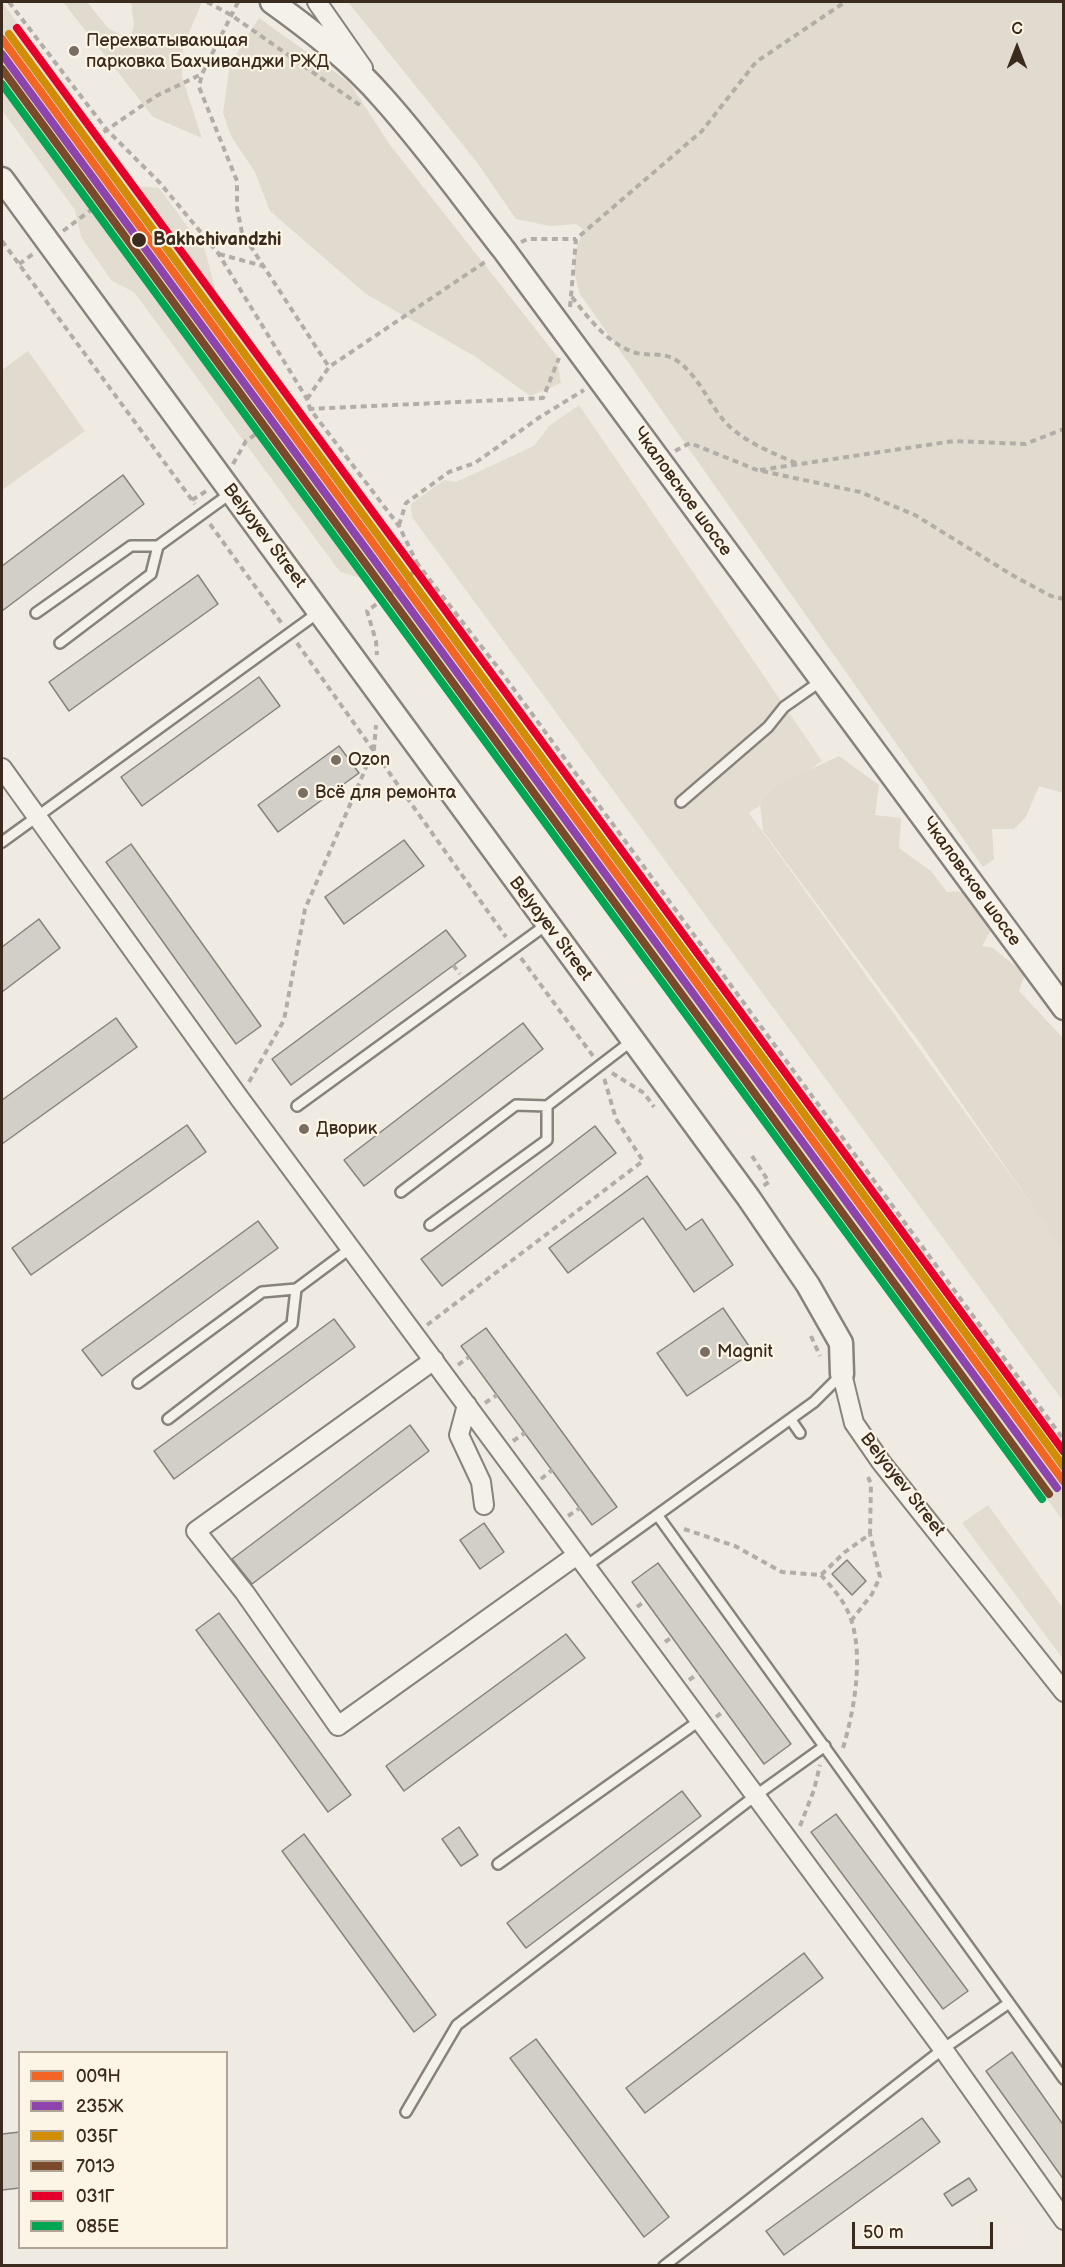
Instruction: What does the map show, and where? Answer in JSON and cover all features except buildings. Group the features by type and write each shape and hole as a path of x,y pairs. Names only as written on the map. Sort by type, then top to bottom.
{"street":[{"name":"Чкаловское шоссе","path":"272,2 331,48 493,256 568,336 590,387 668,451 821,681 1064,1008"},
{"path":"317,2 375,104"},
{"name":"Belyayev Street","path":"2,179 12,199 321,611 380,696 546,925 633,1040 808,1285 841,1343 842,1374 854,1423 881,1462 1064,1692"},
{"path":"2,768 240,1099 943,2049 1064,2220"},
{"path":"434,1360 196,1531 245,1593 338,1726 581,1561"},
{"path":"467,1405 459,1435 481,1482 484,1505"}],"lane":[{"path":"36,613 131,546 158,546 231,493"},
{"path":"60,643 151,574 158,546"},
{"path":"2,842 321,611"},
{"path":"681,802 768,727 784,707 821,681"},
{"path":"297,1106 546,925"},
{"path":"401,1192 516,1105 547,1106 633,1040"},
{"path":"430,1226 547,1140 547,1106"},
{"path":"138,1383 262,1292 296,1288 351,1248"},
{"path":"168,1419 292,1324 296,1288"},
{"path":"581,1561 658,1516 791,1420 814,1402 842,1374"},
{"path":"791,1420 800,1433"},
{"path":"658,1516 1064,2079"},
{"path":"498,1864 699,1720"},
{"path":"406,2112 457,2025 825,1746"},
{"path":"664,2265 943,2049 1009,2003"}],"path":[{"path":"9,2 106,129 160,183 218,254 307,399 310,409 399,526 416,561 502,673 1064,1440"},
{"path":"207,2 375,104"},
{"path":"238,2 202,74 199,87 237,181 237,208 242,233 329,367"},
{"path":"307,399 329,367 493,256 528,239 576,239 702,131 756,62 845,2"},
{"path":"95,138 156,96 202,74"},
{"path":"80,219 91,210"},
{"path":"568,336 576,239"},
{"path":"2,241 290,633 600,1066 616,1119 643,1161 415,1334"},
{"path":"218,254 263,266"},
{"path":"571,296 592,323 613,341 637,353 654,353 674,358 690,371 730,427 767,451 798,464"},
{"path":"300,416 310,409 543,398 561,355 567,363"},
{"path":"399,526 406,503 449,472 475,463 540,417 590,387"},
{"path":"757,470 954,441 1025,444 1064,429"},
{"path":"246,441 256,434"},
{"path":"668,451 690,443 757,470 860,492 915,515 1022,580 1051,596 1064,599"},
{"path":"377,663 376,641 367,611 410,580 416,561"},
{"path":"240,1099 284,1020 305,909 374,749 380,696"},
{"path":"600,1066 644,1093 657,1111"},
{"path":"851,1621 872,1594 880,1577 870,1534"},
{"path":"790,1844 814,1790 821,1764 843,1748 854,1711 855,1631 845,1604 821,1575"}],"shaded area":[{"path":"2,2 137,186 159,188 205,250 217,296 391,534 399,571 1063,1468 1063,1521 589,870 375,582 340,572 134,292 112,281 81,237 75,210 2,110"},
{"path":"63,2 87,2 108,28 130,40 134,25 131,2 202,2 183,47 182,77 202,138 153,117"},
{"path":"348,2 1063,2 1063,793 1039,786 1026,817 1014,829 992,829 994,859 983,867 580,294 575,255 584,230 576,224 550,226 516,219 476,161"},
{"path":"259,18 349,82 390,145 556,355 561,383 530,396 476,357 366,294 270,211 255,172 231,136 223,113 230,64"},
{"path":"28,351 85,431 2,490 2,370"},
{"path":"579,405 822,761 749,813 1063,1248 1063,1401 412,517 411,504 444,480 456,482 534,446 549,426"},
{"path":"839,756 879,785 875,815 901,818 899,848 932,872 947,892 966,891 992,928 982,946 993,948 1025,974 1019,991 1063,1038 1063,1250 920,1043 763,831 760,803 781,783"},
{"path":"988,1505 1063,1608 1063,1659 962,1523"}],"transit line":[{"name":"031Г","path":"17,28 1064,1452"},
{"name":"035Г","path":"9,34 1064,1467"},
{"name":"009Н","path":"2,39 1064,1482"},
{"name":"235Ж","path":"2,54 1057,1488"},
{"name":"701Э","path":"2,69 1049,1494"},
{"name":"085Е","path":"2,84 1042,1499"}],"place":[{"name":"Перехватывающая парковка Бахчиванджи РЖД","path":"74,51"},
{"name":"Bakhchivandzhi","path":"139,240"},
{"name":"Ozon","path":"336,760"},
{"name":"Всё для ремонта","path":"303,793"},
{"name":"Дворик","path":"304,1129"},
{"name":"Magnit","path":"705,1352"}]}
